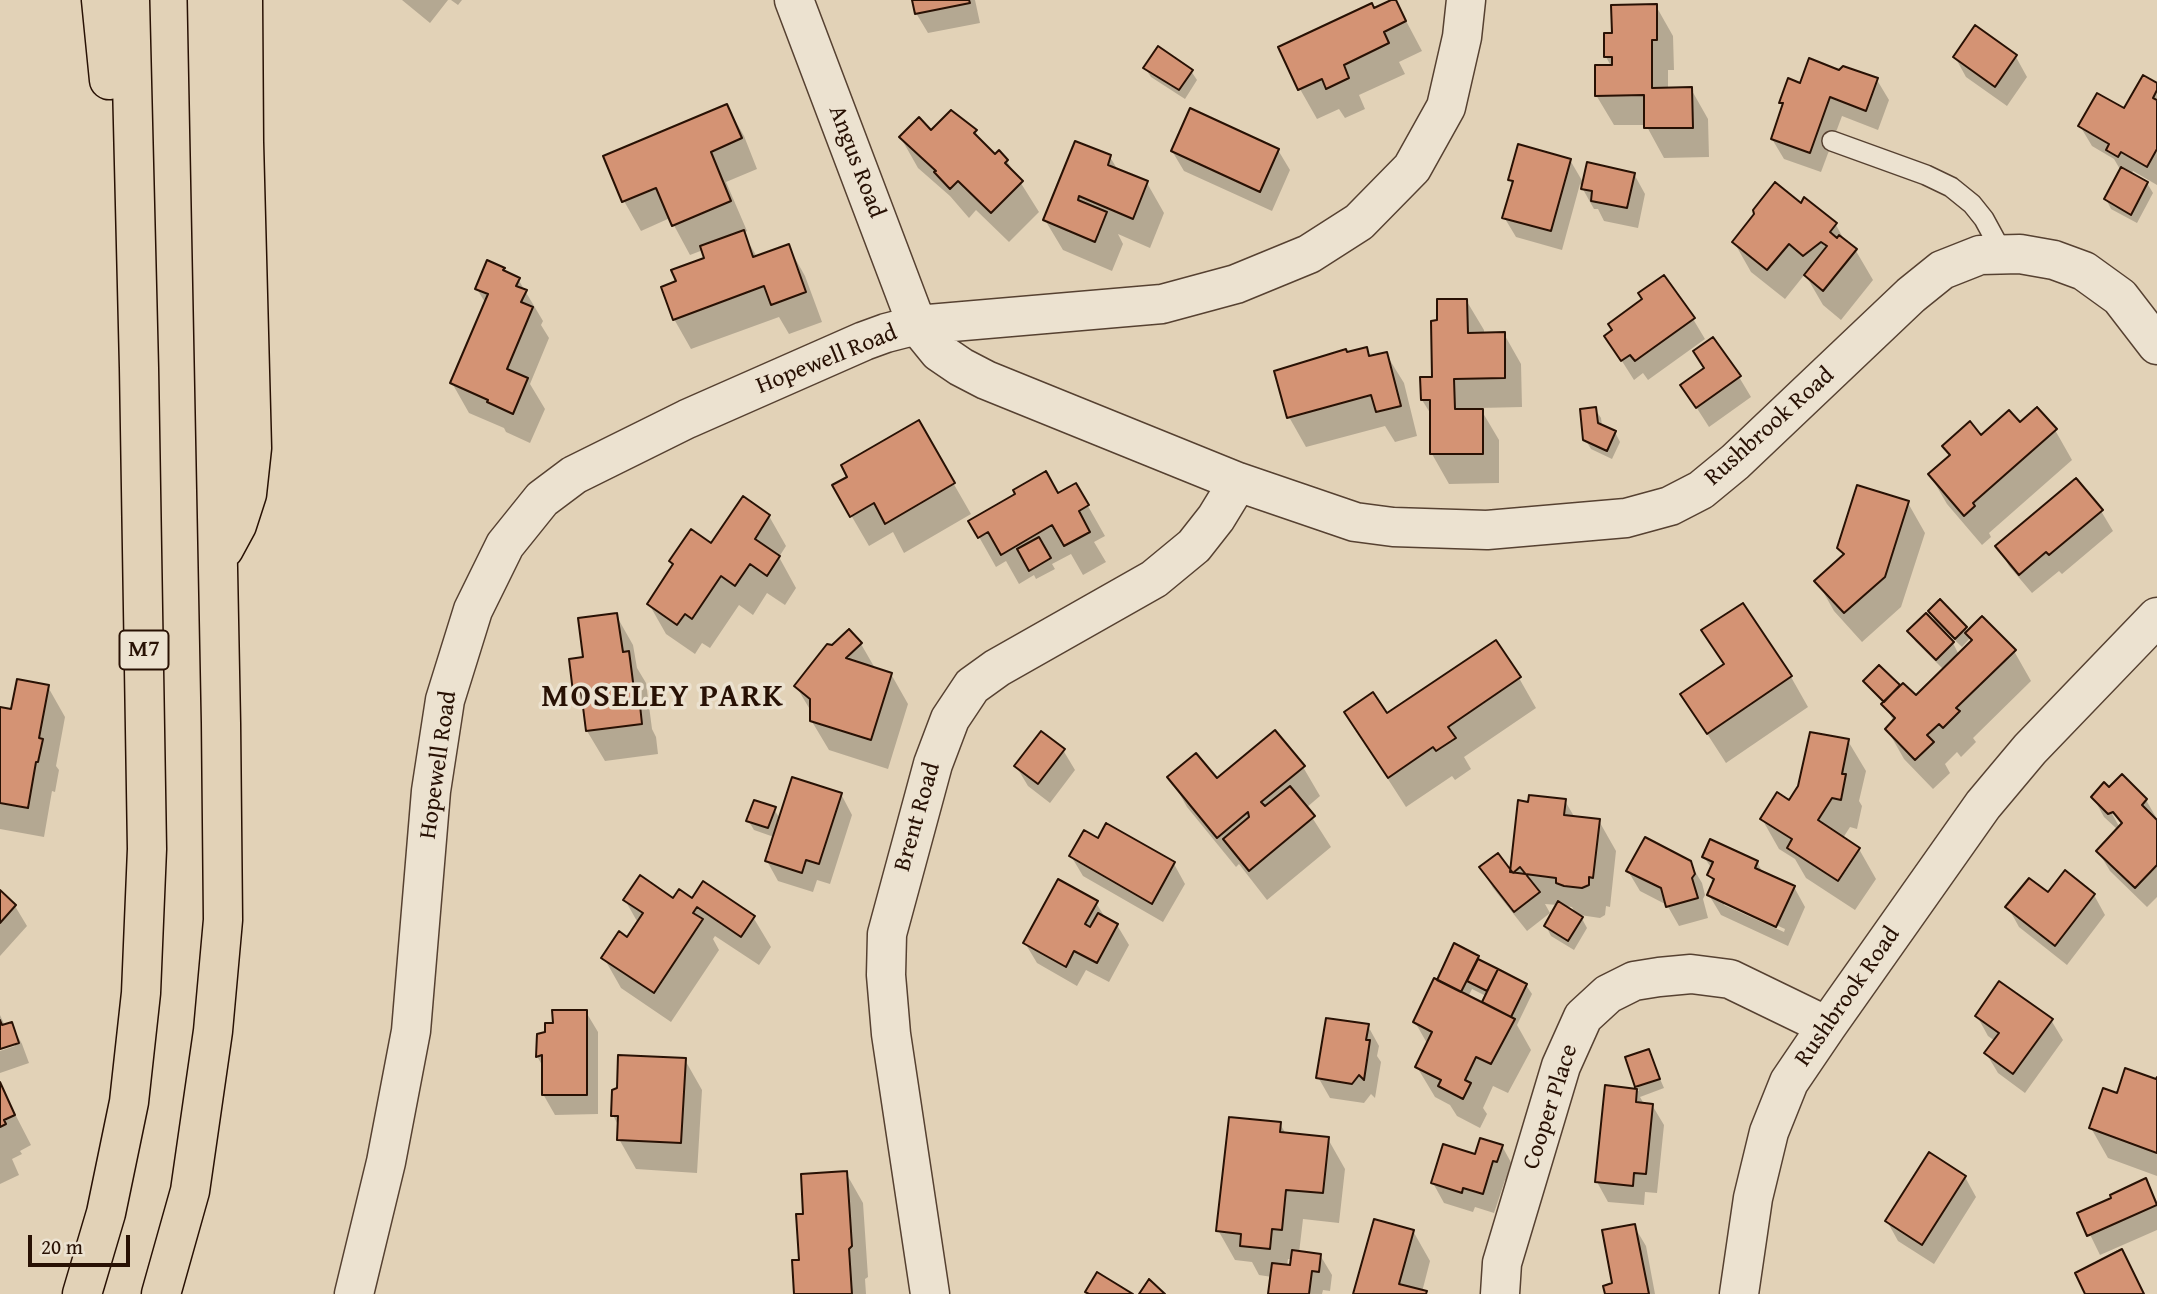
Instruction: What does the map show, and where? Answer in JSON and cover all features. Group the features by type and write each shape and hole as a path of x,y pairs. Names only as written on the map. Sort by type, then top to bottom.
{"highway":[{"path":"101,0 139,368"},
{"name":"M7","path":"82,1294 106,1213 129,1102 141,993 147,849 130,0"},
{"path":"161,1294 190,1191 213,1031 223,920 207,0"},
{"path":"218,561 237,525 247,494 252,449 243,0"}],"street":[{"name":"Angus Road","path":"794,0 917,325"},
{"name":"Hopewell Road","path":"354,1294 386,1162 411,1031 431,792 445,700 473,610 505,545 542,499 574,475 687,419 864,341 917,325 1162,304 1236,284 1309,254 1359,222 1412,168 1446,107 1462,37 1466,0"},
{"name":"Rushbrook Road","path":"1238,482 1355,522 1393,527 1487,530 1626,518 1670,506 1700,490 1735,462 1911,295 1942,270 1980,256 2020,254 2054,260 2084,271 2120,297 2157,345"},
{"name":"Hopewell Road","path":"917,325 939,352 986,380 1238,482"},
{"name":"Brent Road","path":"930,1294 891,1034 886,975 887,934 933,764 950,719 972,686 997,668 1154,579 1194,547 1238,482"},
{"name":"Rushbrook Road","path":"1739,1294 1753,1198 1769,1132 1790,1082 1983,805 2030,749 2157,617"},
{"name":"Cooper Place","path":"1500,1294 1502,1263 1561,1066 1583,1017 1608,993 1634,982 1659,977 1691,974 1730,979 1827,1026"}],"lane":[{"path":"1832,141 1926,175 1951,187 1972,204 1984,219 2003,254"}],"building":[{"path":"912,0 969,0 970,3 915,14"},
{"path":"1396,0 1406,21 1384,32 1389,43 1344,65 1349,78 1326,89 1322,79 1298,90 1278,47 1372,3 1374,8"},
{"path":"1657,4 1657,40 1652,40 1652,88 1692,87 1693,128 1644,128 1644,95 1595,96 1595,65 1612,65 1612,57 1604,57 1604,33 1612,33 1611,5"},
{"path":"1975,25 2017,55 1995,87 1953,57"},
{"path":"1158,46 1193,70 1179,90 1143,68"},
{"path":"1809,58 1839,70 1843,66 1878,78 1866,111 1830,97 1810,153 1771,139 1788,78 1800,83"},
{"path":"2143,75 2157,83 2153,98 2157,100 2157,149 2147,167 2121,152 2118,157 2106,150 2109,144 2078,126 2097,93 2124,108"},
{"path":"727,104 742,138 711,152 731,201 672,226 656,188 622,202 603,156"},
{"path":"1190,108 1279,149 1260,192 1171,151"},
{"path":"951,110 977,130 974,133 995,154 999,150 1008,160 1005,163 1023,181 991,213 958,181 950,189 934,172 936,171 899,137 919,117 931,130"},
{"path":"1075,141 1111,155 1108,165 1148,181 1133,219 1079,196 1078,200 1107,212 1095,242 1043,220"},
{"path":"1518,144 1571,159 1551,231 1502,218 1513,181 1508,180"},
{"path":"1587,162 1635,173 1627,208 1591,201 1592,191 1581,189"},
{"path":"2121,167 2148,182 2131,215 2104,199"},
{"path":"1775,182 1801,203 1804,197 1837,223 1830,232 1837,238 1839,235 1857,249 1823,291 1804,275 1827,246 1821,242 1803,256 1789,244 1767,270 1732,242"},
{"path":"744,230 753,257 789,244 806,292 771,305 764,286 673,320 661,287 676,281 671,270 704,258 700,246"},
{"path":"487,260 520,278 516,286 527,290 521,302 533,307 507,369 528,378 513,414 450,383 488,294 475,289"},
{"path":"1664,275 1695,318 1635,361 1630,355 1621,361 1604,336 1612,330 1608,324 1642,299 1638,293"},
{"path":"1437,299 1467,299 1468,333 1505,332 1505,378 1454,379 1455,409 1483,409 1483,454 1430,454 1430,400 1421,400 1420,377 1432,377 1431,321 1437,320"},
{"path":"1713,337 1741,376 1696,408 1680,385 1704,368 1693,351"},
{"path":"1367,347 1369,356 1387,352 1401,406 1376,412 1371,395 1287,418 1274,371 1346,349 1347,352"},
{"path":"1596,407 1598,423 1616,431 1607,451 1583,440 1580,409"},
{"path":"2037,407 2057,429 1973,503 1975,506 1964,516 1928,474 1950,455 1942,446 1970,421 1981,435 2009,410 2020,422"},
{"path":"919,420 955,483 885,524 874,503 850,517 832,485 847,477 841,465"},
{"path":"1046,471 1058,493 1076,483 1089,505 1079,511 1090,532 1064,546 1052,525 1001,555 988,532 978,538 968,521 1015,494 1013,490"},
{"path":"2076,478 2103,510 2049,555 2046,552 2019,575 1995,546"},
{"path":"1857,485 1909,501 1885,577 1844,613 1814,581 1844,554 1837,548"},
{"path":"743,496 770,515 755,539 780,556 767,576 750,564 735,586 721,576 692,619 685,614 677,625 647,604 673,564 669,561 691,529 711,543"},
{"path":"1039,537 1051,558 1029,571 1017,549"},
{"path":"1940,599 1967,627 1955,639 1928,611"},
{"path":"1743,603 1792,676 1707,734 1680,694 1724,664 1701,630"},
{"path":"617,613 623,652 629,651 636,705 640,705 642,724 586,731 581,691 573,692 569,659 583,657 578,618"},
{"path":"1926,613 1954,642 1936,660 1907,631"},
{"path":"1982,616 2016,650 1956,708 1960,711 1943,728 1939,724 1927,735 1934,742 1915,760 1885,729 1895,718 1881,704 1903,683 1916,695 1972,640 1965,633"},
{"path":"849,629 862,643 846,658 892,673 871,740 810,721 810,699 794,686 827,644 832,645"},
{"path":"1496,640 1521,677 1448,727 1456,738 1436,751 1433,747 1388,778 1344,712 1373,692 1387,713"},
{"path":"1879,665 1900,685 1884,702 1863,681"},
{"path":"17,679 49,685 39,738 43,739 28,808 0,803 0,707 11,709"},
{"path":"1275,730 1305,766 1261,802 1265,806 1290,786 1315,816 1249,871 1223,839 1249,817 1248,812 1217,838 1167,777 1196,753 1217,778"},
{"path":"1041,731 1065,749 1038,784 1014,766"},
{"path":"1810,732 1849,739 1842,774 1846,774 1841,800 1832,798 1818,820 1860,848 1838,881 1787,848 1792,839 1760,819 1777,792 1789,800 1798,786"},
{"path":"2122,774 2147,799 2142,805 2157,820 2157,865 2135,888 2096,851 2122,823 2113,812 2108,814 2091,797 2104,782 2109,787"},
{"path":"792,777 842,793 819,864 806,860 802,873 765,861"},
{"path":"1529,795 1566,799 1564,815 1600,819 1593,878 1589,877 1589,885 1582,888 1564,886 1556,883 1556,878 1510,872 1518,800 1528,802"},
{"path":"754,800 776,807 768,828 746,821"},
{"path":"1106,823 1175,862 1152,904 1069,856 1084,830 1098,838"},
{"path":"1645,837 1691,861 1695,874 1692,878 1698,898 1666,907 1661,888 1626,871"},
{"path":"1710,839 1758,861 1755,868 1795,886 1776,927 1707,895 1714,879 1707,875 1713,862 1702,857"},
{"path":"1498,853 1513,873 1520,867 1540,892 1514,912 1479,867"},
{"path":"2065,870 2095,894 2055,946 2005,907 2029,878 2048,892"},
{"path":"640,875 673,898 679,889 692,898 703,881 755,916 741,937 697,907 693,913 703,919 654,993 601,958 619,931 627,937 643,913 623,900"},
{"path":"1058,879 1098,901 1085,924 1090,927 1098,913 1118,924 1097,963 1074,951 1066,967 1023,943"},
{"path":"0,890 16,905 0,923"},
{"path":"1558,901 1583,917 1568,941 1544,926"},
{"path":"1454,943 1479,956 1461,992 1437,980"},
{"path":"1478,959 1498,969 1487,991 1467,981"},
{"path":"1498,969 1527,984 1511,1017 1482,1002"},
{"path":"1434,978 1515,1019 1491,1064 1476,1057 1465,1080 1471,1083 1463,1099 1438,1086 1441,1080 1415,1067 1432,1032 1413,1022"},
{"path":"1999,981 2053,1019 2013,1074 1984,1053 1999,1033 1975,1016"},
{"path":"552,1010 587,1010 587,1095 542,1095 542,1055 536,1057 537,1034 545,1032 545,1023 553,1023"},
{"path":"1326,1018 1369,1024 1366,1040 1370,1040 1364,1080 1359,1075 1352,1084 1316,1078"},
{"path":"0,1020 2,1025 12,1022 19,1043 0,1049"},
{"path":"1649,1049 1660,1079 1635,1087 1625,1057"},
{"path":"618,1055 686,1058 681,1143 617,1140 618,1116 611,1116 612,1090 617,1088"},
{"path":"2125,1068 2156,1079 2157,1077 2157,1153 2089,1128 2103,1088 2117,1093"},
{"path":"0,1082 15,1115 4,1120 6,1124 0,1127"},
{"path":"1605,1085 1637,1089 1636,1102 1653,1104 1646,1174 1634,1173 1633,1186 1595,1182"},
{"path":"1229,1117 1281,1122 1280,1132 1329,1137 1323,1193 1286,1190 1282,1230 1272,1229 1270,1249 1240,1246 1241,1234 1216,1231"},
{"path":"1480,1138 1503,1145 1497,1162 1493,1161 1483,1194 1463,1188 1462,1193 1431,1183 1443,1144 1475,1154"},
{"path":"1929,1152 1966,1176 1922,1245 1885,1221"},
{"path":"847,1171 852,1294 794,1294 792,1260 799,1260 796,1214 803,1214 801,1174"},
{"path":"2146,1178 2157,1205 2087,1236 2077,1213"},
{"path":"1374,1219 1414,1230 1399,1284 1427,1291 1426,1294 1353,1294"},
{"path":"1635,1224 1649,1294 1605,1294 1603,1286 1612,1283 1602,1230"},
{"path":"2122,1249 2144,1294 2085,1294 2075,1273"},
{"path":"1292,1250 1321,1254 1319,1272 1312,1271 1309,1294 1268,1294 1272,1263 1290,1265"},
{"path":"1097,1272 1133,1294 1085,1292"},
{"path":"1149,1279 1165,1294 1139,1294"}],"district":[{"name":"MOSELEY PARK","path":"663,698"}]}
